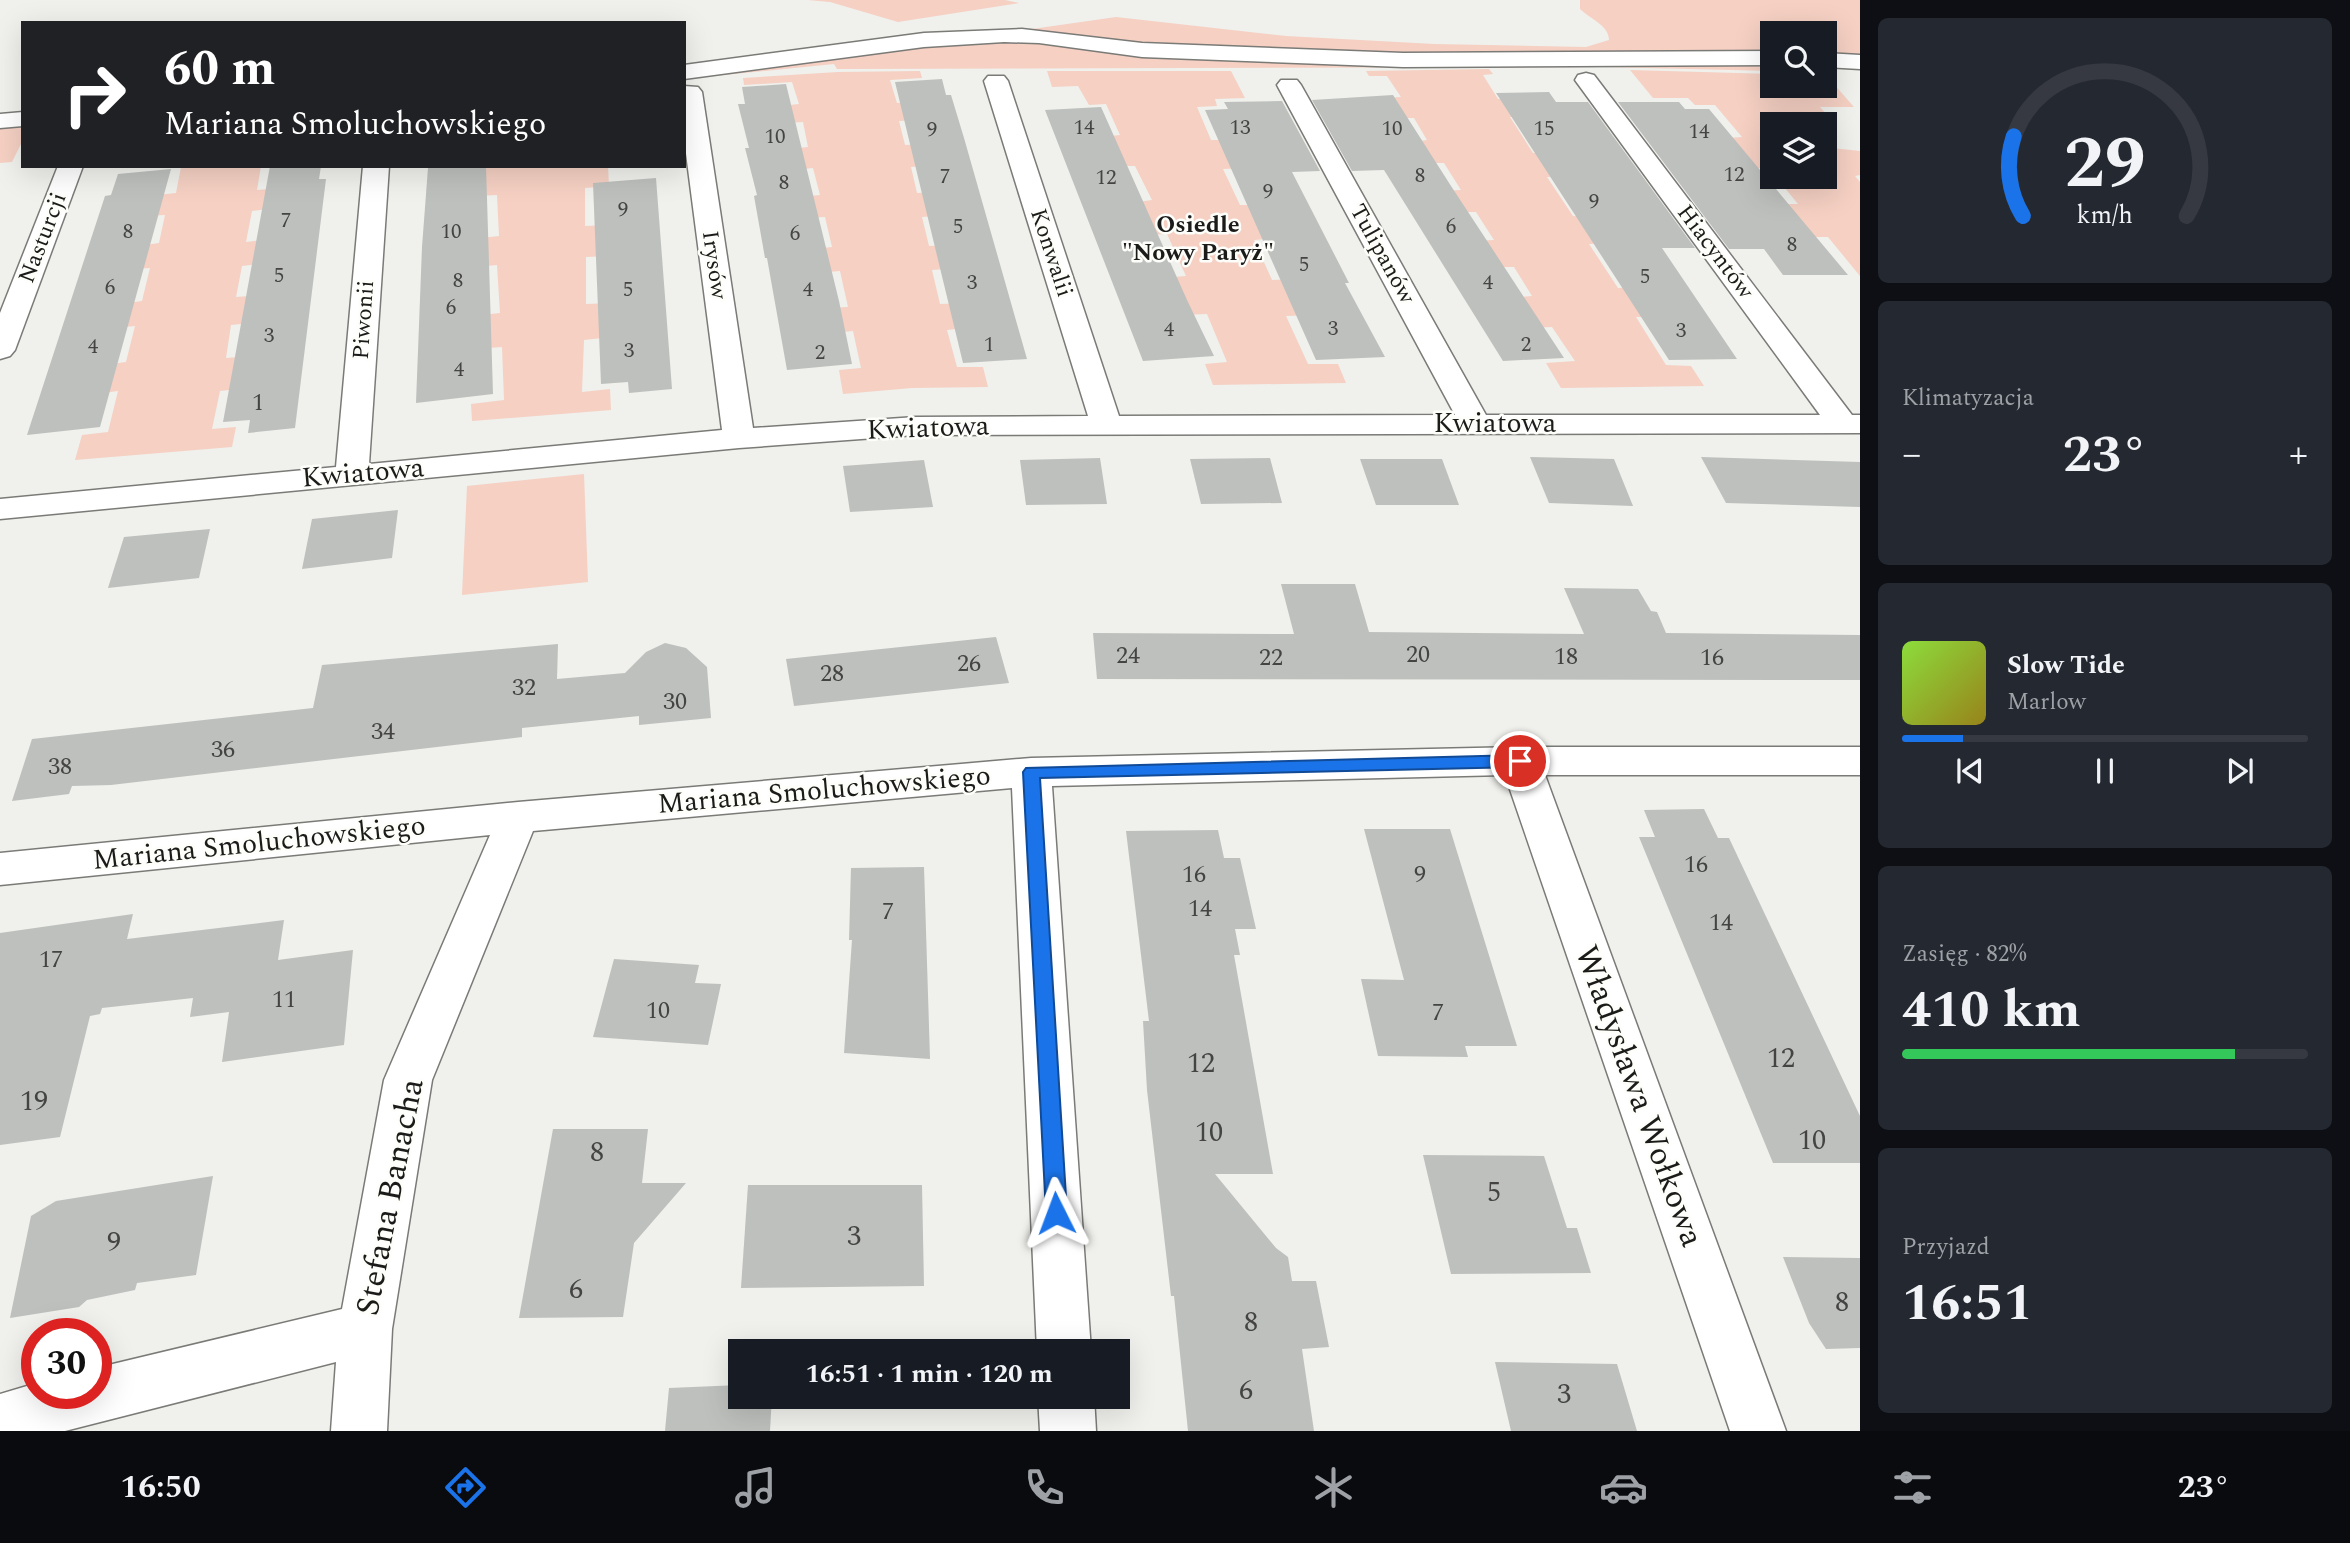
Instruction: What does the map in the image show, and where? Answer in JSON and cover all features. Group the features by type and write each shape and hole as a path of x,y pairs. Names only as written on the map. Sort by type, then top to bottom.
{"street":[{"path":"687,82 909,43 1004,35 1052,37 1131,49 1390,59 1760,58"},
{"path":"1837,61 1860,62"},
{"name":"Hiacyntów","path":"1586,80 1852,424"},
{"name":"Konwalii","path":"996,81 1105,424"},
{"name":"Irysów","path":"687,82 739,438"},
{"name":"Tulipanów","path":"1289,85 1475,423"},
{"path":"0,121 21,120"},
{"name":"Nasturcji","path":"0,350 70,168"},
{"name":"Piwonii","path":"352,474 376,168"},
{"name":"Kwiatowa","path":"0,509 739,438 915,426 1852,424"},
{"name":"Mariana Smoluchowskiego","path":"0,869 518,817 1031,772 1520,761 1860,761"},
{"name":"Władysława Wołkowa","path":"1520,761 1758,1431"},
{"path":"1031,772 1063,1339"},
{"name":"Stefana Banacha","path":"359,1431 365,1329 408,1080 518,817"},
{"path":"0,1423 15,1416 365,1329"},
{"path":"1067,1409 1068,1431"}],"shaded area":[{"path":"808,0 1005,0 1019,3 898,22 830,2"},
{"path":"1580,0 1860,0 1860,56 1837,55 1837,21 1760,21 1760,53 1398,55 1122,44 1018,31 1116,17 1286,36 1434,44 1586,47 1609,40 1606,30 1580,9"},
{"path":"968,41 1038,43 1112,53 1377,63 1760,61 1760,71 1605,67 837,69 834,64 703,77"},
{"path":"1489,69 1493,74 1483,75 1498,99 1510,99 1522,117 1510,117 1533,153 1546,153 1562,177 1547,177 1573,216 1589,217 1608,243 1589,244 1618,288 1637,287 1657,317 1636,317 1666,365 1691,366 1704,386 1561,388 1546,363 1575,361 1552,327 1526,328 1508,298 1532,296 1514,267 1485,267 1471,241 1494,240 1476,212 1457,212 1443,191 1461,190 1444,163 1423,163 1410,142 1427,140 1414,118 1395,118 1382,98 1401,97 1387,76 1369,76 1366,71"},
{"path":"1630,70 1760,74 1760,98 1837,98 1837,88 1854,107 1820,107 1824,112 1760,112 1760,168 1751,168 1727,138 1742,137 1715,105 1695,105 1688,98 1653,98"},
{"path":"920,71 922,78 890,80 897,103 916,102 920,120 899,121 905,145 929,144 933,165 911,167 917,193 941,192 946,215 922,217 929,246 953,245 959,268 932,270 940,304 967,303 974,327 947,330 957,367 983,367 988,387 912,388 843,394 839,370 861,368 853,331 832,333 828,308 848,307 840,271 816,273 813,249 832,247 825,217 805,218 801,197 820,195 813,168 794,170 790,149 808,147 803,122 786,123 781,106 799,104 792,82 744,85 743,78 838,72"},
{"path":"1047,71 1231,71 1245,98 1215,99 1217,106 1197,107 1211,140 1236,140 1248,168 1223,169 1240,205 1264,205 1280,238 1254,240 1272,280 1298,279 1314,315 1286,316 1308,364 1338,364 1346,383 1213,385 1205,364 1227,362 1207,314 1180,315 1162,278 1186,276 1167,234 1144,235 1130,203 1152,200 1135,166 1115,166 1101,137 1120,135 1106,104 1089,105 1078,86 1052,87"},
{"path":"21,126 21,144 12,162 0,163 0,128"},
{"path":"1837,149 1860,151 1860,175 1855,176 1860,182 1860,276 1828,237 1807,237 1780,204 1798,204 1786,189 1837,189"},
{"path":"181,168 261,168 257,190 281,188 278,208 252,211 246,242 271,239 266,263 242,266 236,297 264,295 261,322 231,325 226,358 252,356 247,388 220,391 212,429 236,427 232,447 75,460 82,435 108,432 118,391 96,394 104,365 126,362 135,326 114,328 121,304 142,301 150,268 133,269 139,246 159,243 165,215 145,216 149,196 176,193"},
{"path":"608,168 609,186 585,188 585,226 610,225 611,256 586,257 586,304 612,303 612,337 584,340 582,392 610,389 611,410 472,421 471,404 504,400 502,347 474,349 473,316 500,313 497,265 474,267 472,239 499,236 497,195 474,196 473,170"},
{"path":"584,474 588,582 462,595 467,486"}],"building":[{"path":"942,79 946,95 951,95 1027,359 963,363 895,82"},
{"path":"786,84 852,364 787,370 754,196 757,195 745,148 749,148 738,104 745,104 742,87"},
{"path":"1549,92 1556,102 1588,102 1695,248 1662,248 1737,359 1669,360 1496,93"},
{"path":"1393,95 1564,358 1503,361 1384,170 1352,171 1312,100"},
{"path":"1282,101 1320,171 1292,172 1349,283 1345,283 1385,357 1316,360 1205,110 1228,109 1224,102"},
{"path":"1618,102 1679,102 1685,109 1709,109 1760,170 1760,189 1776,189 1848,275 1783,275 1764,249 1729,249"},
{"path":"1101,107 1214,356 1143,361 1045,110"},
{"path":"270,168 321,168 319,179 326,179 295,428 248,433 250,420 223,422"},
{"path":"428,168 486,168 493,394 416,403"},
{"path":"171,169 100,427 27,435 105,196 111,195 118,174"},
{"path":"656,178 672,389 629,393 628,382 601,384 593,183"},
{"path":"1530,457 1614,459 1633,506 1549,503"},
{"path":"1701,457 1860,462 1860,507 1726,503"},
{"path":"1100,458 1107,504 1026,505 1020,460"},
{"path":"1270,458 1282,503 1201,504 1190,459"},
{"path":"1360,459 1442,459 1459,505 1376,505"},
{"path":"924,460 933,507 850,512 843,466"},
{"path":"398,510 392,558 302,569 312,519"},
{"path":"210,529 199,578 108,588 124,537"},
{"path":"1281,584 1355,584 1369,632 1584,634 1564,588 1638,589 1651,611 1657,612 1666,633 1860,635 1860,680 1097,679 1093,633 1294,634"},
{"path":"996,637 1009,683 794,706 786,659"},
{"path":"665,643 686,648 707,667 711,718 639,725 639,716 522,728 522,737 111,785 72,786 69,794 12,801 32,739 313,708 322,665 558,644 557,679 625,673 646,652"},
{"path":"1704,809 1718,838 1729,838 1860,1116 1860,1163 1773,1163 1639,837 1655,837 1644,810"},
{"path":"1364,829 1450,829 1517,1046 1465,1046 1468,1057 1378,1056 1361,979 1404,980"},
{"path":"1218,830 1224,858 1240,858 1256,929 1235,929 1240,955 1234,955 1273,1174 1215,1174 1276,1248 1288,1257 1292,1281 1316,1281 1329,1347 1302,1349 1314,1431 1188,1431 1174,1296 1171,1296 1147,1090 1143,1021 1149,1021 1126,831"},
{"path":"924,867 930,1059 844,1053 852,940 849,940 851,868"},
{"path":"133,914 127,939 284,920 278,960 353,950 344,1045 222,1062 229,1012 190,1017 193,998 102,1008 100,1014 90,1016 60,1137 0,1145 0,933"},
{"path":"614,959 699,965 695,983 721,984 708,1045 593,1037"},
{"path":"553,1129 648,1129 642,1183 686,1183 634,1243 623,1317 519,1318"},
{"path":"1423,1155 1544,1156 1567,1228 1577,1228 1591,1273 1451,1274"},
{"path":"213,1176 196,1275 137,1283 135,1290 87,1300 79,1307 10,1318 31,1216 56,1201"},
{"path":"748,1185 922,1185 924,1286 741,1288"},
{"path":"1783,1257 1860,1258 1860,1348 1826,1349 1809,1323"},
{"path":"1495,1362 1617,1364 1637,1431 1511,1431"},
{"path":"728,1386 728,1409 771,1409 770,1431 665,1431 669,1388"}],"district":[{"name":"Osiedle \"Nowy Paryż\"","path":"1198,239"}],"route":[{"path":"1056,1213 1031,772 1520,761"}]}
